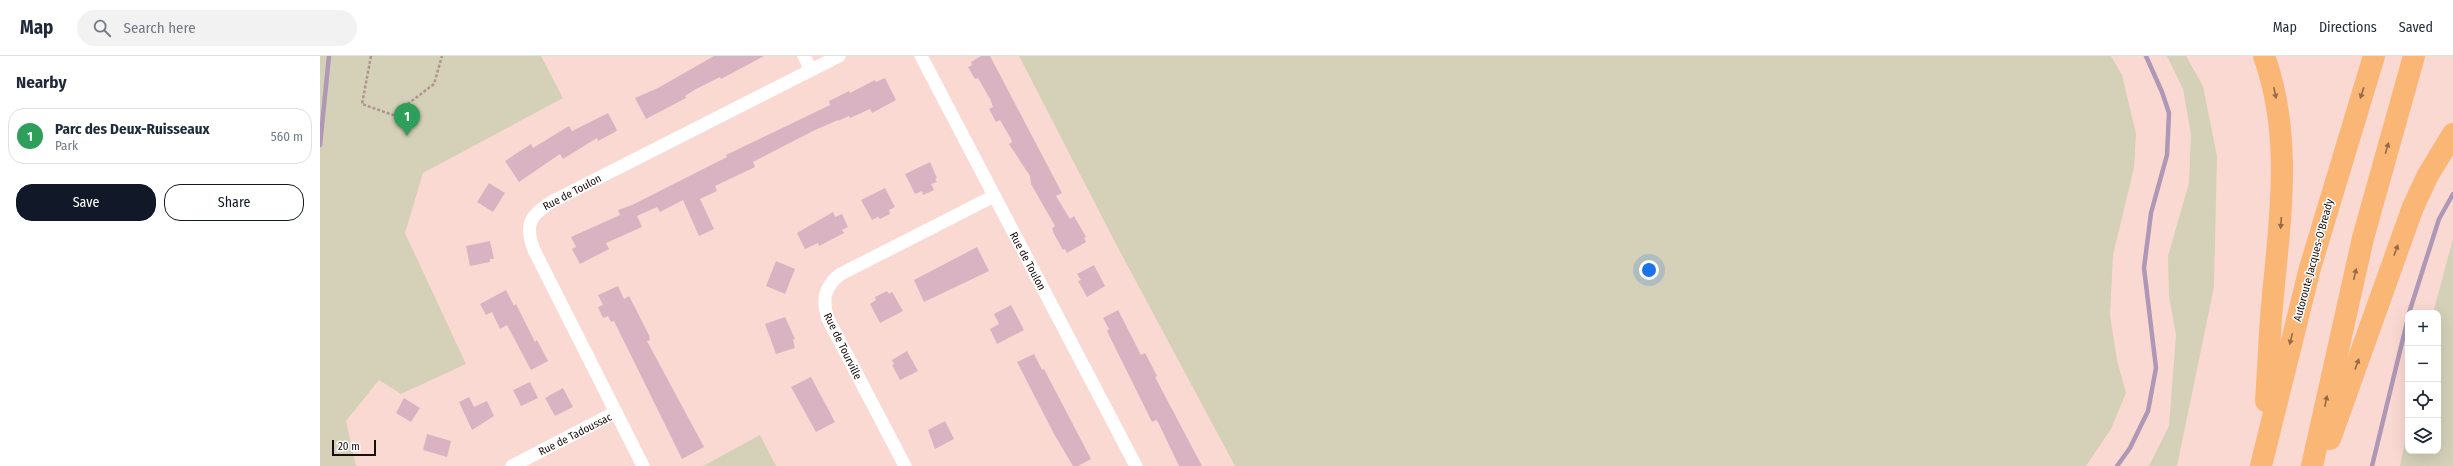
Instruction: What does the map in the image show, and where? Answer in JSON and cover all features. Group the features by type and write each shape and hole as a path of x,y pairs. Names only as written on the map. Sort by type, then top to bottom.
{"highway":[{"path":"2262,463 2271,318 2281,231 2283,179 2278,108 2264,56"},
{"name":"Autoroute Jacques-O'Bready","path":"2262,463 2315,250 2374,56"},
{"path":"2312,466 2363,238 2414,56"},
{"path":"2320,466 2407,221 2428,175 2453,134"}],"street":[{"path":"804,56 811,70"},
{"name":"Rue de Toulon","path":"643,466 534,250 529,233 532,217 553,201 839,56"},
{"name":"Rue de Toulon","path":"921,56 1136,466"},
{"name":"Rue de Tourville","path":"905,466 828,319 824,305 825,293 831,282 839,275 994,196"},
{"name":"Rue de Tadoussac","path":"512,466 616,412"}],"path":[{"path":"371,56 362,104 393,115 434,84 442,56"}],"shaded area":[{"path":"320,56 541,56 563,98 423,173 405,233 466,364 401,394 379,380 346,421 356,466 320,466"},
{"path":"1019,56 2111,56 2122,75 2136,134 2134,168 2113,255 2110,315 2117,360 2126,393 2111,429 2086,466 1235,466 1117,246"},
{"path":"2167,56 2186,56 2203,86 2217,156 2214,287 2177,466 2149,466 2169,426 2176,335 2169,296 2168,256 2189,183 2191,134 2183,89"},
{"path":"2453,239 2453,466 2400,466 2405,442 2405,454 2441,454 2441,310 2434,310"},
{"path":"760,435 776,466 703,466"}],"building":[{"path":"714,56 764,56 721,79 720,77 696,89 685,96 686,98 646,119 635,98 658,88"},
{"path":"981,56 990,56 1062,193 1056,196 1070,219 1074,216 1086,237 1084,238 1086,242 1067,253 1065,249 1063,250 1054,234 1052,228 1055,226 1031,184 1030,176 1009,144 1012,142 1011,139 1000,120 996,122 989,109 993,107 990,99 978,78 975,79 968,67 972,65 971,62"},
{"path":"885,78 896,100 872,113 870,109 850,118 849,116 815,130 753,162 755,167 715,186 717,191 700,199 714,229 699,236 683,200 660,212 657,207 637,216 642,227 606,243 609,249 580,264 572,249 576,247 571,237 620,215 618,210 632,205 727,157 726,155 830,105 829,101 849,91 850,93 875,80 876,82"},
{"path":"608,113 617,130 615,132 598,141 597,138 563,159 560,154 519,182 505,161 531,144 533,148 569,126 572,131"},
{"path":"930,162 937,178 935,179 937,182 931,184 934,190 923,195 922,191 915,194 905,174"},
{"path":"489,183 505,193 493,212 477,202"},
{"path":"885,188 895,207 889,210 890,214 880,219 878,217 872,220 861,200"},
{"path":"833,212 835,217 842,214 848,227 842,230 844,233 819,246 818,243 805,249 797,233"},
{"path":"490,241 494,259 490,259 490,262 470,266 466,246"},
{"path":"977,247 989,271 924,302 914,280"},
{"path":"776,261 795,269 785,294 766,286"},
{"path":"1094,265 1105,286 1087,297 1078,281 1081,280 1077,274"},
{"path":"618,286 624,299 629,296 649,335 650,340 647,341 704,447 682,459 614,321 611,322 608,316 603,318 598,307 603,305 598,295"},
{"path":"506,290 514,306 516,304 535,342 537,340 548,361 531,370 507,325 500,329 492,312 486,315 480,304"},
{"path":"887,291 889,294 892,292 903,311 880,323 870,304 876,300 875,297"},
{"path":"1011,305 1024,330 997,344 990,329 999,324 994,314"},
{"path":"1118,310 1141,355 1145,353 1157,376 1155,377 1202,466 1179,466 1158,422 1156,420 1152,422 1107,331 1109,329 1103,318"},
{"path":"785,317 795,339 793,340 795,348 776,354 765,324"},
{"path":"907,351 918,371 900,380 892,365 894,364 892,360"},
{"path":"1034,354 1042,370 1044,369 1091,459 1078,466 1073,466 1054,434 1017,362"},
{"path":"811,377 835,422 816,432 791,387"},
{"path":"530,382 538,398 521,406 513,390"},
{"path":"563,388 573,407 555,416 545,398"},
{"path":"469,397 474,407 487,401 494,416 472,430 459,402"},
{"path":"404,398 420,408 411,422 396,413"},
{"path":"945,421 954,439 935,449 928,430"},
{"path":"427,434 451,441 447,457 423,450"}],"waterway":[{"path":"320,145 329,56"},
{"path":"2117,466 2130,448 2148,411 2156,368 2144,268 2151,213 2167,155 2169,113 2162,92 2146,56"},
{"path":"2410,310 2439,219 2453,194"},
{"path":"2372,466 2405,330"}],"place":[{"name":"Parc des Deux-Ruisseaux","path":"407,136"}]}
